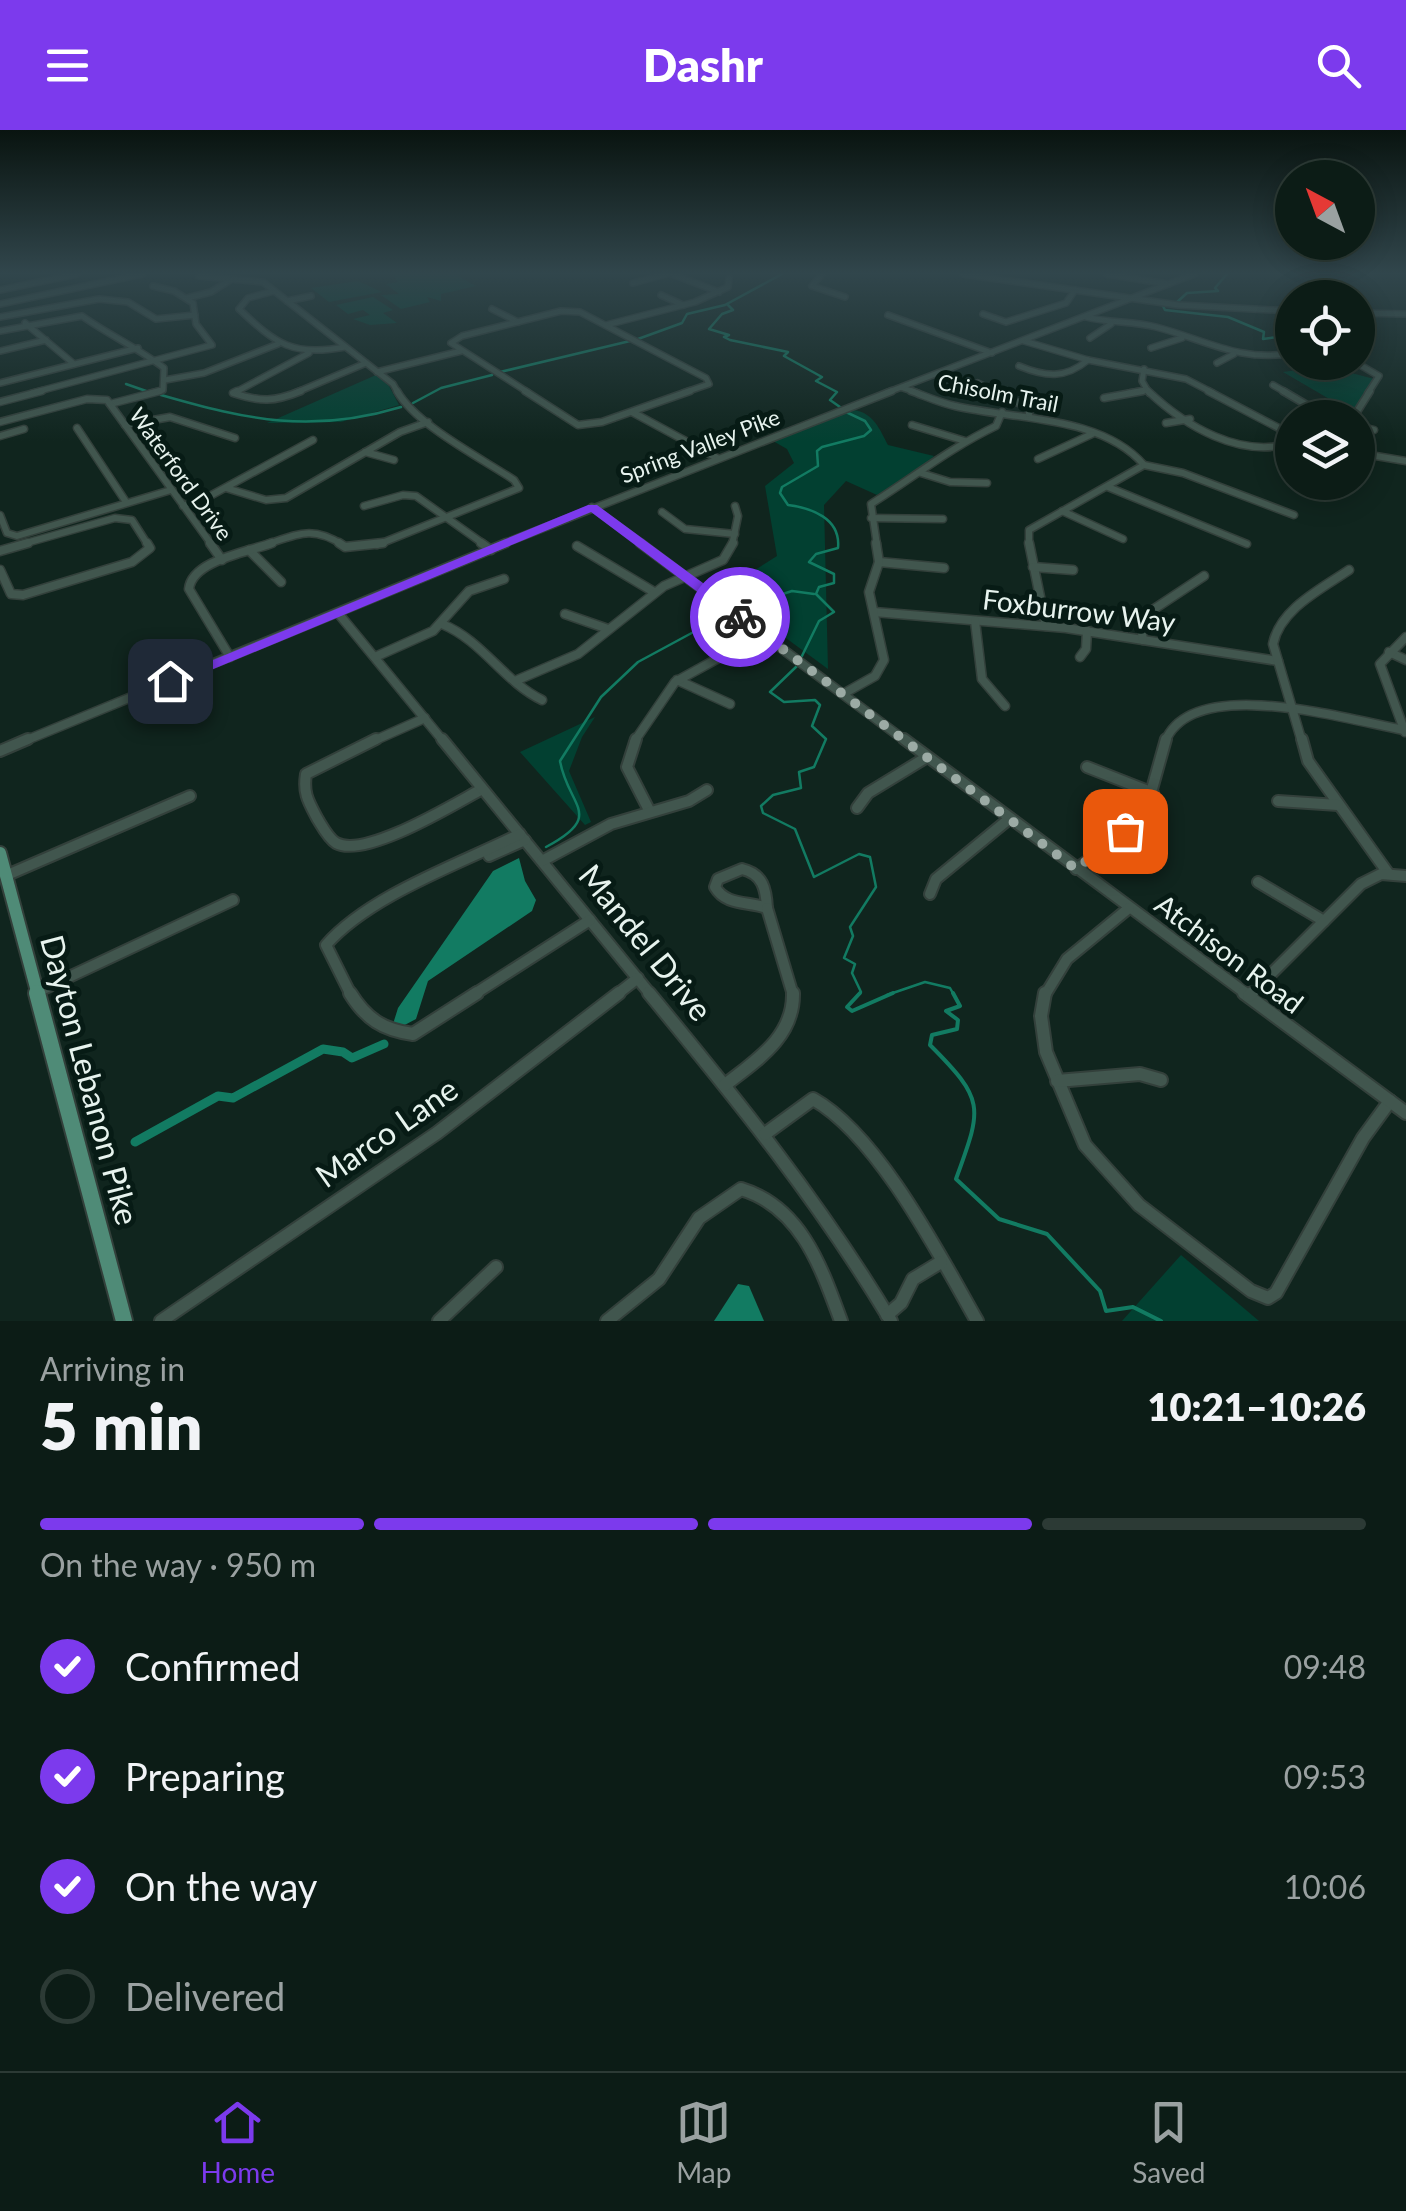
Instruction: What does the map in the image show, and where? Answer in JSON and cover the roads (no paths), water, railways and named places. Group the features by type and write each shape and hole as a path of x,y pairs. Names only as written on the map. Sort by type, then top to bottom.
{"main road":[{"name":"Dayton Lebanon Pike","path":"0,853 124,1321"}],"street":[{"path":"33,330 74,364"},
{"path":"101,330 139,348 164,368 165,388 110,404"},
{"path":"0,402 212,345 200,330"},
{"path":"262,330 290,351 310,353 345,347"},
{"path":"230,657 188,586 196,572 308,532 328,535 345,547 367,548 519,488 514,480 402,402 396,387 323,330"},
{"path":"491,330 453,340 452,344 574,424 595,424 702,388 710,381 615,330"},
{"path":"928,330 992,353"},
{"name":"Spring Valley Pike","path":"0,751 592,507 1054,330"},
{"path":"1090,338 1103,330"},
{"path":"1161,330 1234,354 1275,357"},
{"path":"1151,348 1185,337"},
{"path":"0,351 46,340"},
{"path":"1024,341 1209,388 1275,425"},
{"path":"165,380 209,372 278,344"},
{"path":"0,383 139,348"},
{"path":"377,372 461,351"},
{"path":"310,353 236,388 233,394 272,402 366,364"},
{"path":"1217,363 1234,354"},
{"path":"1019,366 1042,376 1062,377 1088,360"},
{"path":"1144,369 1142,382 1147,390 1224,440 1254,448 1275,448"},
{"path":"1364,400 1379,376 1375,374"},
{"path":"978,383 1022,401 1030,414"},
{"path":"1273,386 1298,400"},
{"name":"Chisolm Trail","path":"902,388 945,404 1030,414 1136,453 1144,465"},
{"path":"1104,398 1147,390"},
{"name":"Waterford Drive","path":"0,422 102,398 222,560"},
{"path":"632,412 716,458"},
{"path":"842,694 875,676 884,656 870,591 879,562 871,518 873,501 921,473 965,440 996,426 1002,412"},
{"path":"125,425 170,417 235,438"},
{"path":"1166,422 1190,419"},
{"path":"226,488 266,500 281,499 404,429 428,422"},
{"path":"912,424 965,440"},
{"path":"77,428 126,502"},
{"path":"0,436 24,429"},
{"path":"1038,459 1092,434"},
{"path":"183,506 226,488 313,440"},
{"path":"1254,448 1256,458"},
{"path":"365,452 394,460"},
{"path":"1375,456 1406,460"},
{"path":"1046,626 1029,530 1144,465 1182,474 1294,516"},
{"path":"921,473 950,482 987,483"},
{"path":"1108,487 1247,544"},
{"path":"0,516 8,533 17,536 171,490"},
{"path":"364,506 412,495 492,550"},
{"path":"515,681 578,654 654,592 723,560 732,547 735,506"},
{"name":"Atchison Road","path":"592,507 1406,1113"},
{"path":"1062,511 1123,539"},
{"path":"662,512 671,523 687,530 734,534"},
{"path":"0,551 116,518 132,520 150,548 132,562 28,594 11,594 0,570"},
{"path":"871,518 943,519"},
{"path":"578,546 625,578 654,592"},
{"path":"249,550 281,582"},
{"path":"879,562 944,568"},
{"path":"1033,567 1072,570"},
{"path":"1349,570 1276,626 1272,638 1308,761 1388,873"},
{"path":"1142,640 1141,622 1145,615 1204,576"},
{"path":"375,657 442,624 465,594 504,580"},
{"name":"Foxburrow Way","path":"874,612 1046,626 1278,661"},
{"name":"Mandel Drive","path":"338,613 765,1134 846,1246 889,1318"},
{"path":"565,614 608,629"},
{"path":"975,620 982,679 1004,706"},
{"path":"442,624 469,634 515,681 542,700"},
{"path":"1080,657 1086,649 1087,631"},
{"path":"650,812 629,772 627,756 677,680 762,634"},
{"path":"1405,732 1380,660 1406,636"},
{"path":"1388,652 1406,660"},
{"path":"677,680 730,704"},
{"path":"1076,869 1140,819 1153,794 1170,731 1186,714 1229,704 1405,732"},
{"path":"425,718 318,764 306,774 303,792 334,840 353,847 369,844 482,789"},
{"path":"857,808 868,794 927,758"},
{"path":"1086,767 1153,794"},
{"path":"542,861 611,824 689,801 707,790"},
{"path":"5,876 190,796"},
{"path":"1278,801 1338,805"},
{"path":"930,894 936,878 1008,819"},
{"path":"522,837 364,914 330,936 326,945 366,1020 377,1028 413,1034 590,920"},
{"path":"725,1085 777,1040 794,1016 793,982 773,935 766,887 756,873 736,870 716,882 718,894 726,901 758,903 767,908"},
{"path":"1249,996 1361,884 1388,873 1406,876"},
{"path":"1258,882 1324,920"},
{"path":"35,994 234,900"},
{"path":"1129,908 1065,962 1046,990 1041,1028 1057,1081 1077,1130 1105,1170 1250,1291 1271,1298 1363,1138 1390,1101"},
{"name":"Marco Lane","path":"160,1321 438,1134 638,978"},
{"path":"1057,1081 1140,1074 1162,1080"},
{"path":"765,1134 808,1101 818,1099 850,1127 977,1321"},
{"path":"608,1321 659,1279 700,1218 741,1190 754,1191 776,1204 801,1235 822,1270 840,1321"},
{"path":"889,1318 913,1280 941,1262"},
{"path":"438,1321 496,1268"}],"waterway":[{"path":"638,339 664,330"},
{"path":"711,330 729,335 724,337 730,340 788,352 784,356 822,377 816,381 837,392 830,400 840,407"},
{"path":"1258,330 1264,332 1263,339 1275,337"},
{"path":"500,372 630,341"},
{"path":"413,403 441,388 492,375"},
{"path":"126,384 149,392"},
{"path":"161,395 252,417 309,422 401,407"},
{"path":"800,660 819,621 834,612 816,594 819,587 834,583 834,574 809,562 816,554 838,548 838,538 823,516 788,505 780,493 782,487 818,466 817,451 822,447 864,436 871,430 865,421 846,412"},
{"path":"740,608 792,591 814,594"},
{"path":"546,847 575,827 579,818 560,761 601,697 638,662 725,615"},
{"path":"797,666 770,692 784,702 815,700 820,705 812,726 826,739 814,767 799,772 801,788 773,795 761,806 763,813 795,829 814,877 859,854 870,857 876,887 850,927 853,936 844,958 855,964 852,973 860,993"},
{"path":"887,995 925,982 950,988 954,995"},
{"path":"860,993 847,1007 852,1011 893,993"},
{"path":"953,993 960,1006 946,1011 958,1020 957,1029 932,1035 930,1045 961,1079 974,1106 971,1136 956,1179 999,1219 1047,1234 1100,1291 1106,1311 1133,1307 1161,1321"},
{"path":"135,1142 218,1096 233,1098 323,1049 343,1052 352,1058 384,1044"}]}
